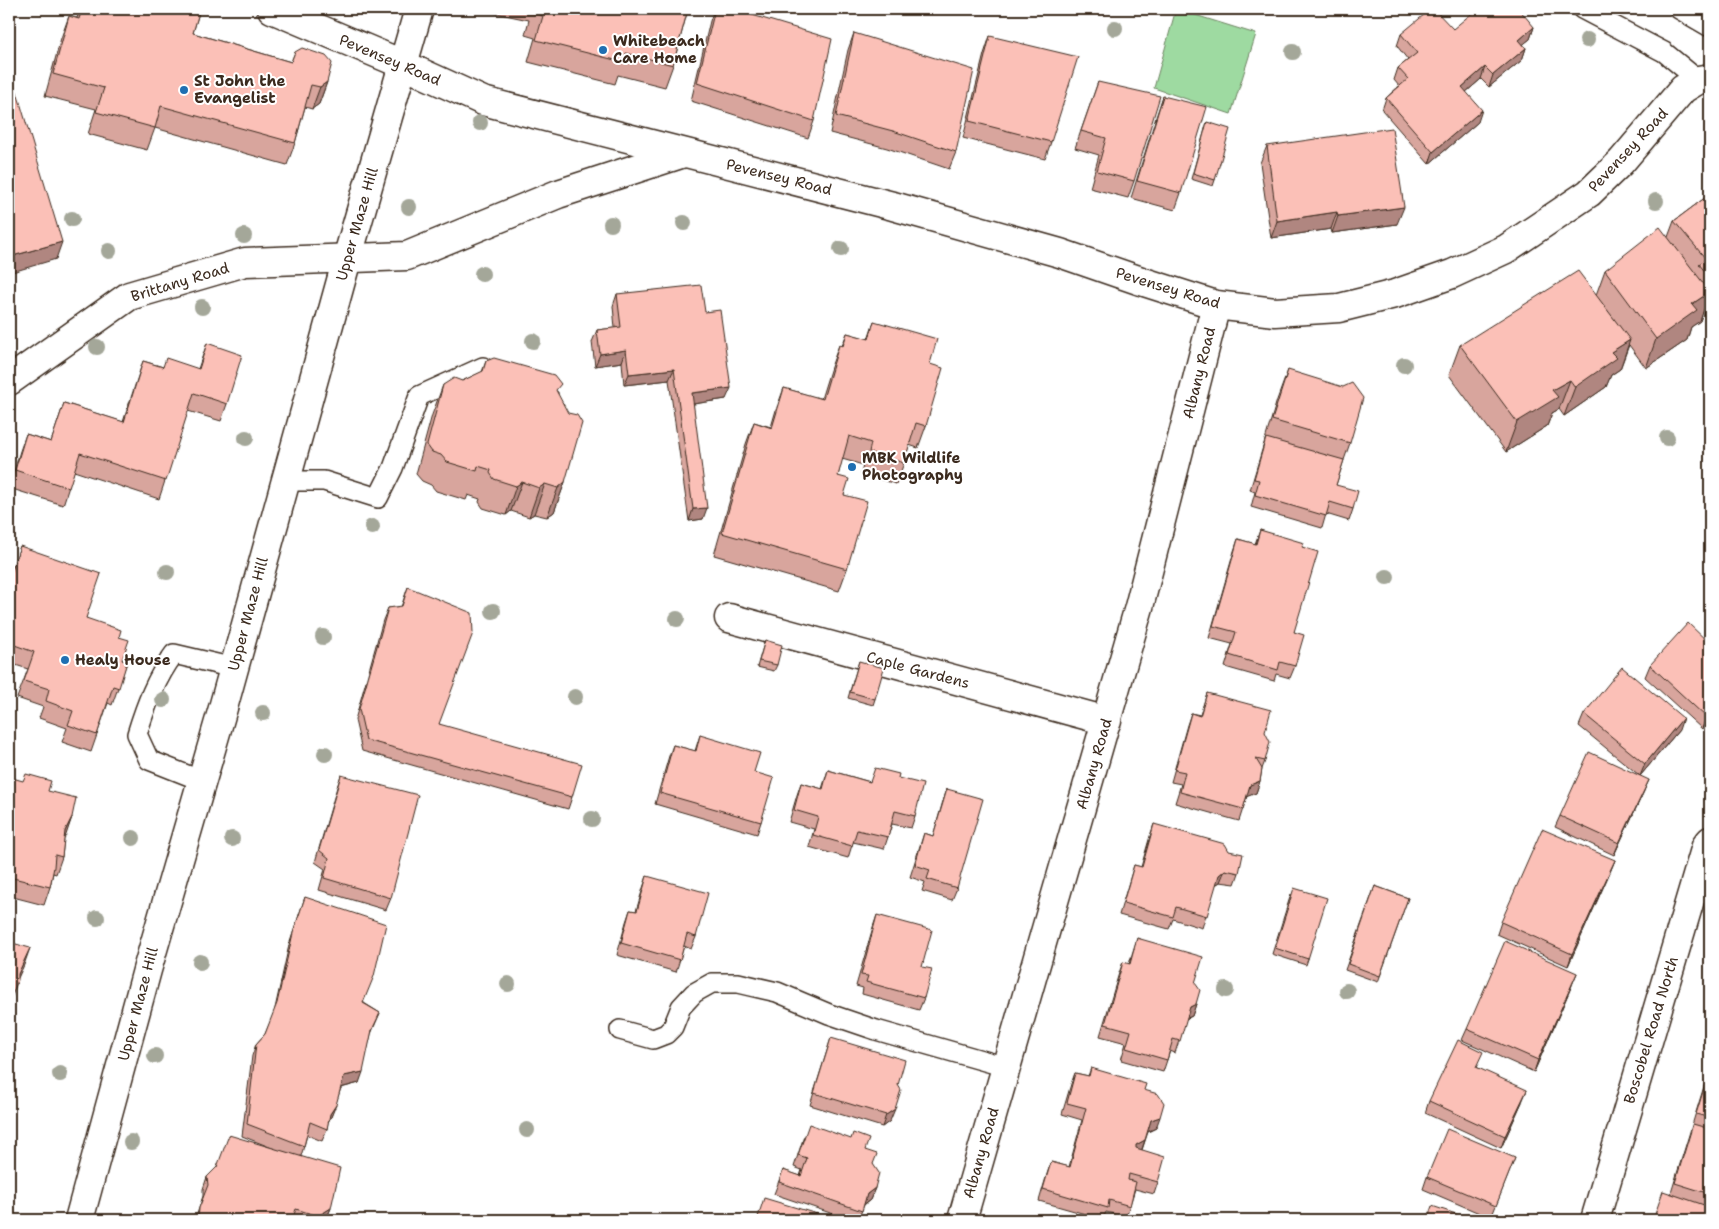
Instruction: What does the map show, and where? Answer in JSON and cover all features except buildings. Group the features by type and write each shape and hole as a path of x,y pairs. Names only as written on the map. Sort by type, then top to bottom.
{"street":[{"name":"Upper Maze Hill","path":"79,1220 147,970 419,9"},
{"name":"Pevensey Road","path":"276,10 483,101 893,206 1060,252 1216,305 1275,312 1339,308 1395,294 1452,274 1506,249 1589,193 1621,162 1684,89 1706,73"},
{"path":"347,259 406,256 558,194 684,153"},
{"name":"Brittany Road","path":"9,381 129,296 245,262 347,259"},
{"name":"Albany Road","path":"962,1220 1140,607 1216,305"},
{"name":"Caple Gardens","path":"729,618 1106,721"},
{"name":"Boscobel Road North","path":"1595,1220 1706,846 1710,841"}],"lane":[{"path":"1582,9 1706,73"},
{"path":"1679,9 1710,27"},
{"path":"285,481 324,481 378,498 393,468 419,396 483,367"},
{"path":"202,781 149,760 137,734 147,701 164,667 174,654 234,668"},
{"path":"620,1030 653,1039 666,1034 673,1027 681,1008 694,993 712,982 738,983 777,992 829,1014 876,1030 1006,1067"}],"green space":[{"path":"1176,9 1256,34 1231,114 1154,88"}],"place":[{"name":"Whitebeach Care Home","path":"603,50"},
{"name":"St John the Evangelist","path":"184,90"},
{"name":"MBK Wildlife Photography","path":"852,467"},
{"name":"Healy House","path":"65,660"}]}
